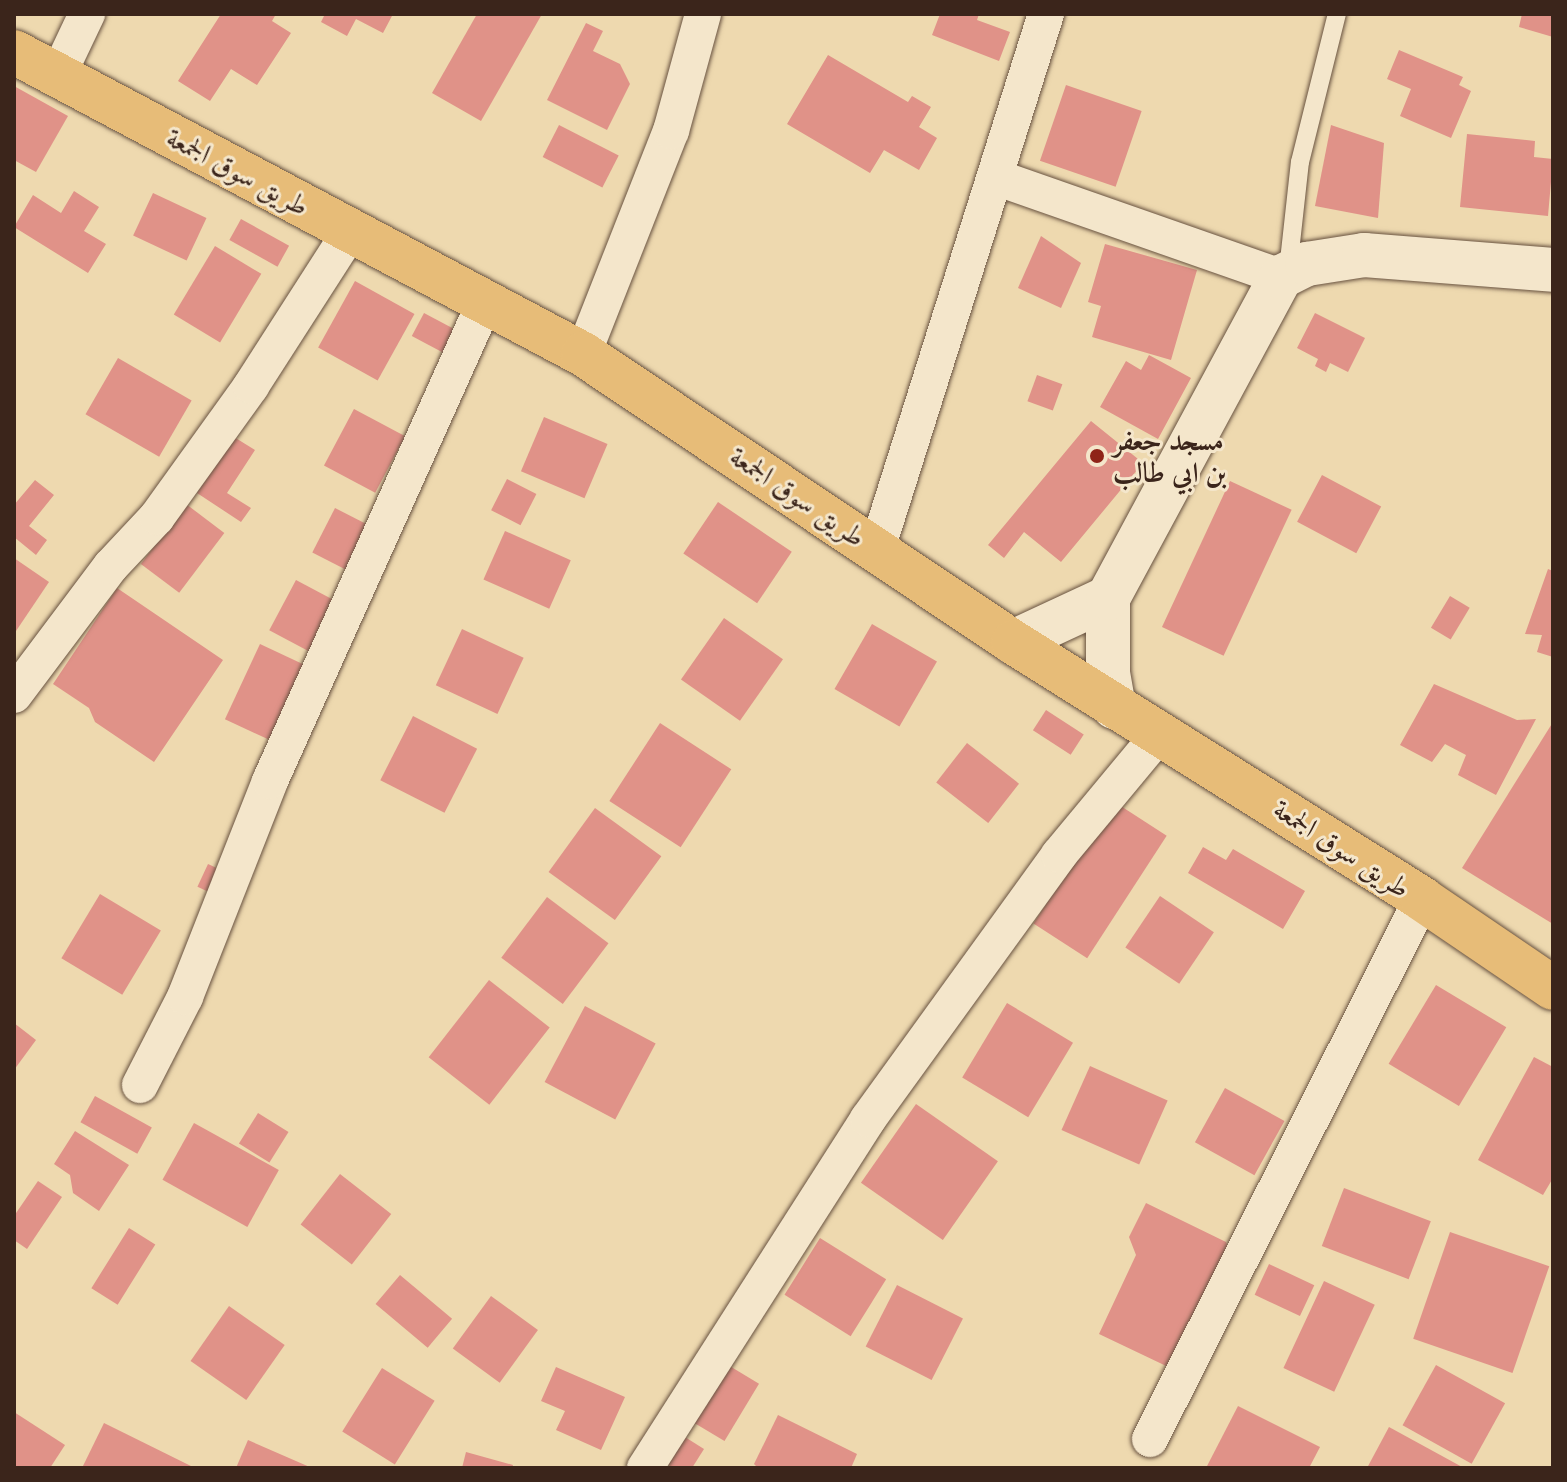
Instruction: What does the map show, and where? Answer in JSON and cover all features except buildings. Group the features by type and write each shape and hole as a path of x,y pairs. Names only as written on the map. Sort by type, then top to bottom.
{"main road":[{"name":"طريق سوق الجمعة","path":"14,52 583,354 1013,642 1114,707 1161,732 1422,899 1553,988"}],"street":[{"path":"58,75 87,14"},
{"path":"583,354 679,106 703,14"},
{"path":"877,549 1046,14"},
{"path":"995,177 1284,274 1364,255 1553,270"},
{"path":"14,695 111,566 157,517 251,386 351,230"},
{"path":"1114,707 1108,672 1108,598 1284,274"},
{"path":"140,1085 185,997 270,781 485,302"},
{"path":"1013,642 1108,598"},
{"path":"645,1468 868,1119 1059,855 1161,732"},
{"path":"1150,1439 1422,899"}],"lane":[{"path":"1284,274 1300,162 1337,14"}],"place":[{"name":"مسجد جعفر بن ابي طالب","path":"1097,456"}]}
